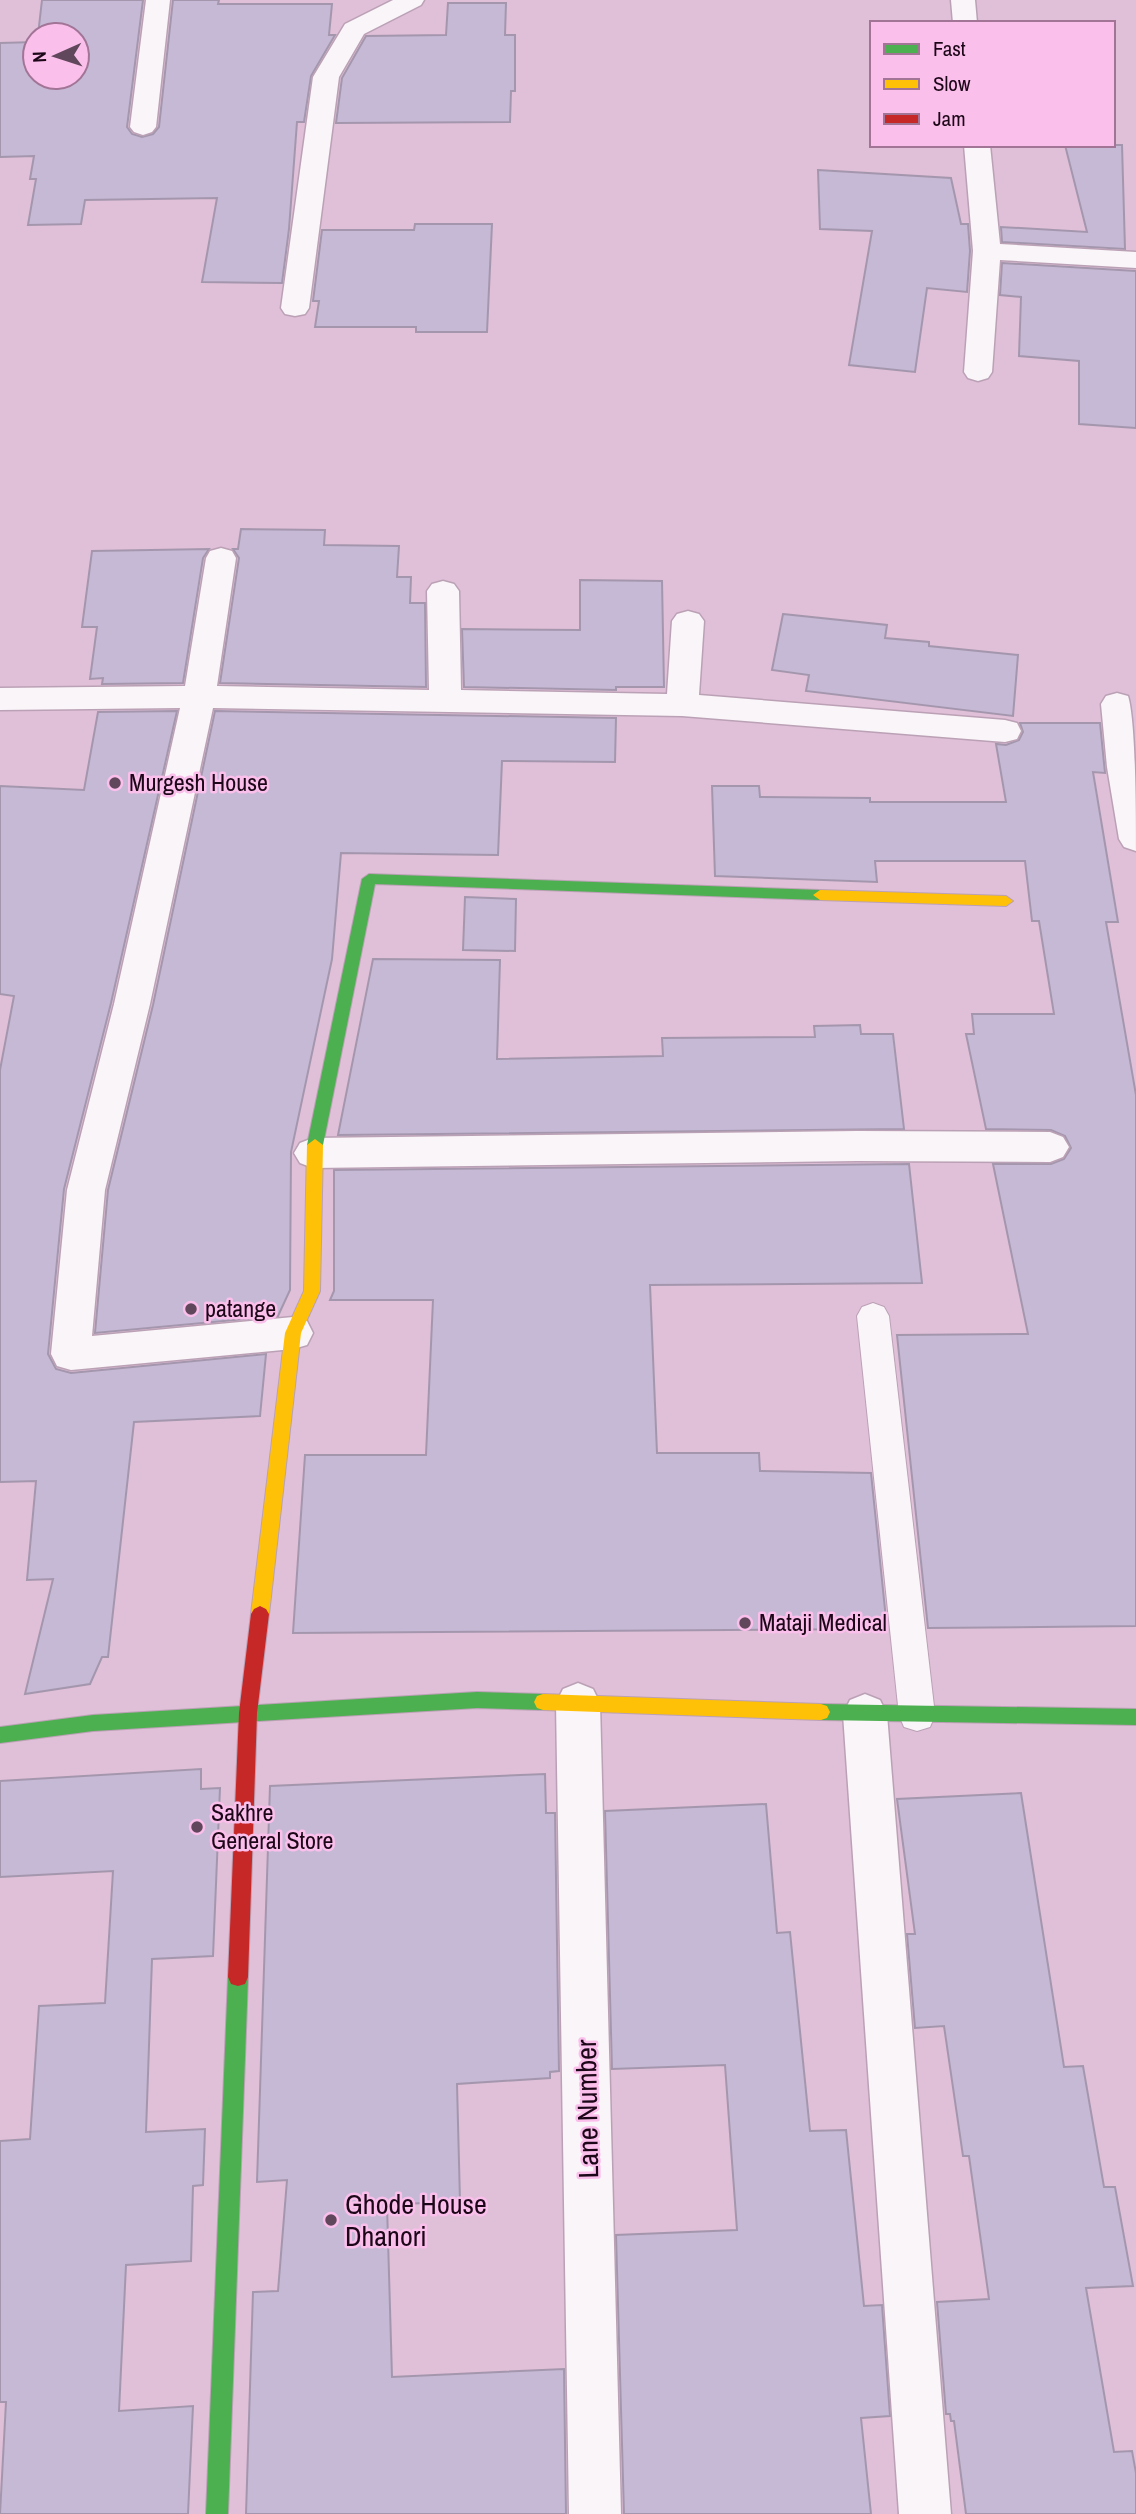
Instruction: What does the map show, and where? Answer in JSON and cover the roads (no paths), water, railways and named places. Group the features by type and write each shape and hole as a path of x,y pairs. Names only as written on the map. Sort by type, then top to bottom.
{"street":[{"path":"143,127 158,0"},
{"path":"295,308 326,77 354,29 412,0"},
{"path":"963,0 965,21"},
{"path":"977,147 987,251 978,372"},
{"path":"987,251 1136,260"},
{"path":"221,558 199,697 132,1004 86,1190 71,1354 293,1333"},
{"path":"443,591 445,701"},
{"path":"682,705 688,621"},
{"path":"0,699 199,697 682,705 1005,731"},
{"path":"1117,704 1136,839"},
{"path":"217,2514 248,1713 293,1333 312,1291 313,1153 369,879 1006,901"},
{"path":"313,1153 857,1146 1050,1147"},
{"path":"0,1735 93,1723 477,1700 864,1714 1136,1717"},
{"name":"Lane Number","path":"578,1703 595,2514"},
{"path":"864,1714 925,2514"}],"lane":[{"path":"873,1316 916,1715"}],"place":[{"name":"Murgesh House","path":"115,783"},
{"name":"patange","path":"191,1309"},
{"name":"Mataji Medical","path":"745,1623"},
{"name":"Sakhre General Store","path":"197,1827"},
{"name":"Ghode House Dhanori","path":"331,2220"}]}
